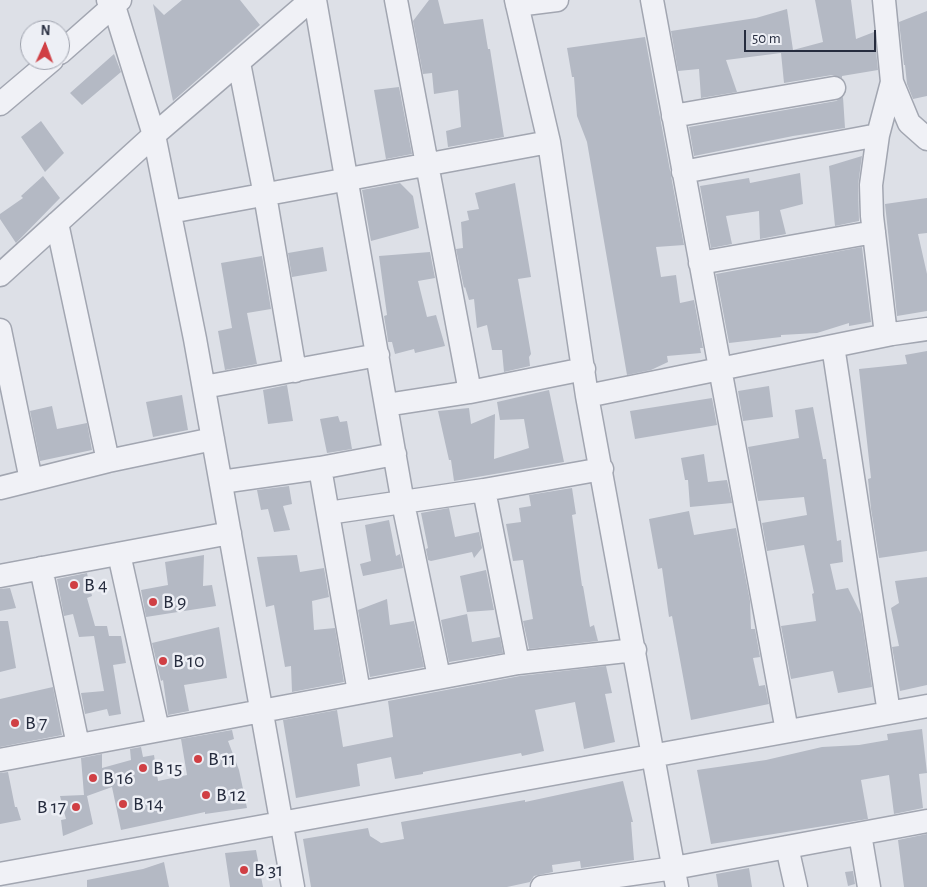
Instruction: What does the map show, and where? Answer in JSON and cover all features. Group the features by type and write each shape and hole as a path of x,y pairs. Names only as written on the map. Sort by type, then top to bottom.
{"street":[{"path":"0,275 154,135 313,0 348,180 403,503 439,678"},
{"path":"396,0 470,392"},
{"path":"557,0 517,3 548,142 588,396 676,877"},
{"path":"652,0 788,731"},
{"path":"884,0 892,82 909,123 927,139"},
{"path":"70,44 114,2 154,135 170,212 204,387 293,887"},
{"path":"239,63 265,195 295,371"},
{"path":"0,104 40,70"},
{"path":"886,336 874,232 872,185 878,135 892,82"},
{"path":"673,116 834,88"},
{"path":"683,172 878,135"},
{"path":"170,212 427,166 548,142"},
{"path":"57,223 108,461"},
{"path":"700,263 874,232"},
{"path":"588,396 720,368 927,329"},
{"path":"0,330 31,480"},
{"path":"833,346 889,713"},
{"path":"204,387 378,355"},
{"path":"386,405 470,392 584,369"},
{"path":"0,488 108,461 213,439"},
{"path":"221,482 320,468 395,454"},
{"path":"320,468 359,692"},
{"path":"328,514 484,490 602,469"},
{"path":"484,490 518,663"},
{"path":"0,576 230,533"},
{"path":"119,554 158,730"},
{"path":"41,568 78,745"},
{"path":"0,760 518,663 635,650"},
{"path":"0,874 927,706"},
{"path":"552,886 676,877 787,847 927,821"},
{"path":"860,834 869,887"},
{"path":"787,847 796,887"}],"building":[{"path":"182,0 240,0 260,25 173,101 153,4 164,15"},
{"path":"429,0 438,0 444,24 483,19 488,49 490,49 504,137 448,147 446,131 461,127 458,90 434,94 432,73 423,74 413,21"},
{"path":"815,0 851,0 856,39 874,32 878,70 842,76 842,78 832,75 784,83 781,53 726,60 737,92 701,98 699,69 678,71 671,31 756,18 787,9 793,50 823,42"},
{"path":"927,11 927,96 913,99 907,84 899,22"},
{"path":"645,37 684,245 656,247 661,277 676,275 680,303 694,300 703,348 700,348 701,353 667,356 668,362 651,370 627,375 587,142 577,116 574,77 572,77 567,48"},
{"path":"114,54 121,72 82,105 70,93"},
{"path":"399,87 412,154 386,159 374,90"},
{"path":"843,97 845,128 793,136 694,156 689,127 836,101"},
{"path":"41,121 64,153 45,172 21,137"},
{"path":"862,156 858,185 859,221 835,226 829,166"},
{"path":"800,173 803,204 780,210 786,234 760,239 759,211 726,216 732,244 711,248 700,186 749,178 750,183"},
{"path":"43,176 60,198 16,243 0,219 0,214 23,198 21,196"},
{"path":"400,183 413,196 419,228 371,241 362,190"},
{"path":"515,183 531,277 518,279 531,354 529,357 530,366 504,372 502,350 492,350 487,325 477,328 474,299 469,300 464,288 456,249 463,248 461,222 469,220 467,211 479,209 475,193"},
{"path":"927,198 927,233 918,234 927,274 927,311 897,316 885,204"},
{"path":"323,247 327,271 292,277 288,253"},
{"path":"862,247 871,322 849,326 849,323 817,333 781,335 781,337 729,343 716,274"},
{"path":"430,252 435,278 418,281 427,317 436,315 445,346 415,353 414,349 395,354 392,342 388,342 384,316 387,315 379,256"},
{"path":"262,256 271,309 247,313 257,364 225,370 218,331 232,328 221,263"},
{"path":"927,351 927,551 879,558 871,509 868,479 871,478 859,369 907,364 905,355"},
{"path":"287,385 293,421 268,424 263,390"},
{"path":"769,386 773,417 743,421 738,391"},
{"path":"549,390 564,462 454,481 451,460 449,460 438,411 469,408 471,424 495,414 494,459 529,448 524,419 500,420 497,402"},
{"path":"182,395 188,430 153,437 146,402"},
{"path":"712,398 717,425 635,439 630,411"},
{"path":"52,406 57,429 87,423 92,450 40,461 30,411"},
{"path":"813,407 823,459 826,459 837,541 841,540 843,562 830,564 836,590 848,588 861,614 872,687 838,693 833,671 791,679 781,626 816,621 812,594 814,593 804,545 767,551 762,523 807,515 804,497 758,501 748,447 799,438 795,410"},
{"path":"338,416 340,422 347,421 352,449 327,453 320,419"},
{"path":"704,454 708,482 727,480 732,503 690,507 688,480 685,480 681,458"},
{"path":"289,486 292,504 283,506 290,530 274,532 268,509 261,510 257,490"},
{"path":"572,488 576,514 572,515 582,586 590,627 594,625 598,641 529,649 523,621 533,619 523,560 513,561 506,524 521,522 519,508 531,506 529,495"},
{"path":"449,508 455,537 479,532 482,548 474,558 472,552 431,561 428,560 426,549 428,548 421,513"},
{"path":"689,511 694,535 736,528 750,601 751,629 755,629 760,657 753,658 759,686 765,685 769,704 691,720 672,616 669,617 662,568 658,569 649,519"},
{"path":"389,520 396,556 400,554 403,568 363,576 360,564 371,561 365,525"},
{"path":"204,555 203,586 212,585 216,606 146,617 141,590 168,585 165,562"},
{"path":"297,555 300,572 324,568 329,597 312,601 314,630 335,628 344,682 292,692 291,666 285,667 274,605 266,607 257,557"},
{"path":"486,570 494,610 467,612 460,576"},
{"path":"87,573 92,596 87,598 95,626 107,626 109,636 121,636 126,663 113,665 121,714 109,716 107,709 85,714 81,693 104,691 94,636 79,637 73,614 64,616 57,579"},
{"path":"927,577 927,685 900,691 892,647 899,646 891,608 899,603 895,581"},
{"path":"10,588 16,608 0,611 0,589"},
{"path":"387,599 390,625 414,621 424,667 370,677 358,610"},
{"path":"467,614 472,642 500,637 503,653 449,662 441,620"},
{"path":"0,621 8,621 16,668 0,672"},
{"path":"219,627 227,678 184,685 189,711 168,715 163,680 161,681 152,643"},
{"path":"606,666 612,693 605,694 615,742 584,749 575,702 535,710 544,751 522,756 521,753 395,779 391,757 357,764 360,786 296,798 283,720 337,710 343,747 393,737 388,701 520,676"},
{"path":"53,687 62,735 0,747 0,699"},
{"path":"922,729 927,773 919,774 923,808 894,814 889,775 861,780 868,819 711,844 697,770 766,760 822,747 859,745 888,740 887,734"},
{"path":"232,730 234,739 228,741 239,770 247,808 205,814 205,812 121,830 112,787 87,796 93,824 63,836 61,820 66,819 60,796 84,795 81,758 102,754 102,768 131,760 130,749 141,747 143,757 154,755 158,781 187,775 181,739"},
{"path":"8,772 15,807 17,807 21,820 0,824 0,773"},
{"path":"623,781 633,822 631,822 634,860 581,868 580,861 552,865 553,872 534,876 530,882 507,887 311,887 303,839 368,828 370,836 381,843 404,839 401,822 525,800 525,802"},
{"path":"927,834 927,887 904,887 898,840"},
{"name":"B 31","path":"256,850 263,887 230,887 225,853"},
{"path":"164,862 169,887 87,887 87,880 143,869"},
{"path":"749,868 752,887 718,887 716,874"},
{"path":"853,871 855,884 848,886 845,872"}],"place":[{"name":"B 4","path":"74,585"},
{"name":"B 9","path":"153,602"},
{"name":"B 10","path":"163,661"},
{"name":"B 7","path":"15,723"},
{"name":"B 11","path":"198,759"},
{"name":"B 15","path":"143,768"},
{"name":"B 16","path":"93,778"},
{"name":"B 12","path":"206,795"},
{"name":"B 14","path":"123,804"},
{"name":"B 17","path":"76,807"},
{"name":"B 31","path":"244,870"}]}
